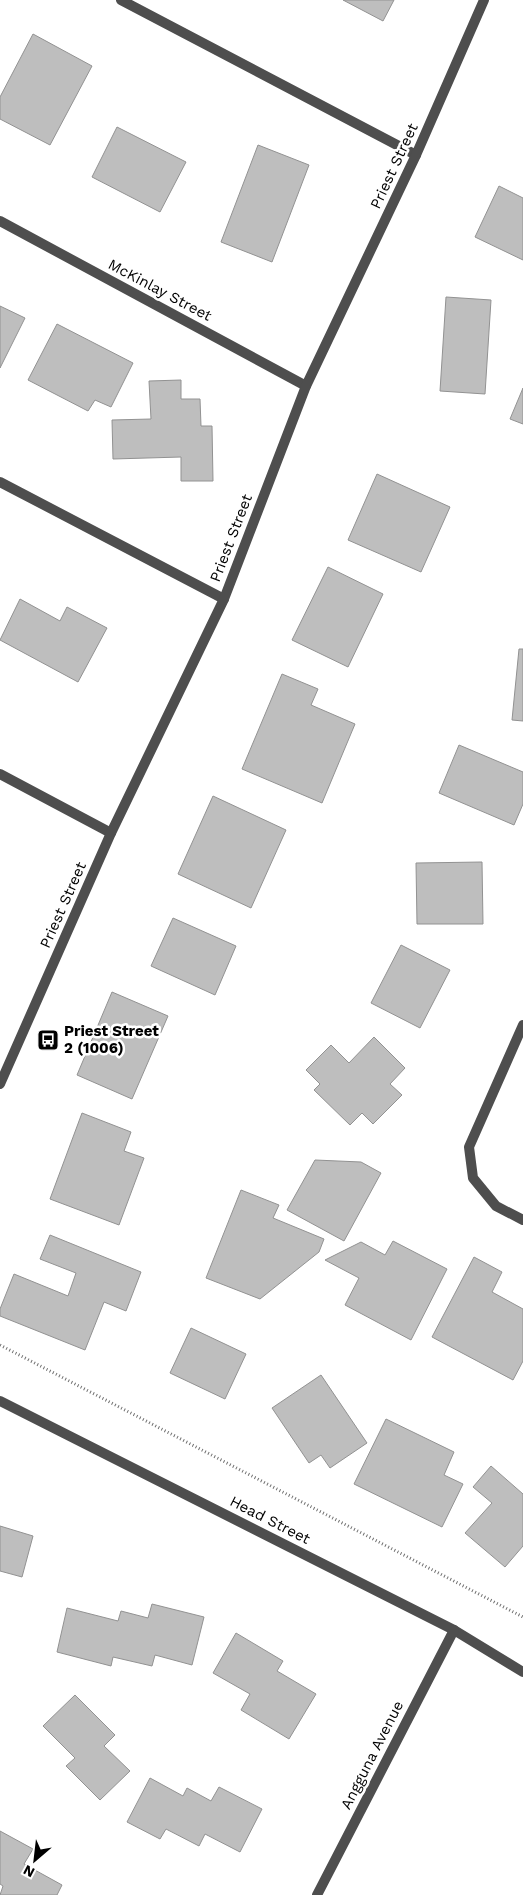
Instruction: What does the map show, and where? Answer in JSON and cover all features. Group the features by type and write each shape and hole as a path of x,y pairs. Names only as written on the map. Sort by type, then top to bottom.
{"street":[{"path":"122,0 416,155"},
{"name":"Priest Street","path":"0,1084 111,833 224,599 306,386 416,155 484,0"},
{"name":"McKinlay Street","path":"0,221 306,386"},
{"path":"0,482 224,599"},
{"path":"0,774 111,833"},
{"path":"523,1025 469,1147 473,1178 496,1206 523,1220"},
{"name":"Head Street","path":"0,1401 454,1630 523,1672"},
{"name":"Angguna Avenue","path":"317,1895 454,1630"}],"path":[{"path":"0,1345 523,1617"}],"building":[{"path":"343,0 394,0 383,21"},
{"path":"33,34 92,66 50,145 0,119 0,97"},
{"path":"117,127 186,162 160,212 92,177"},
{"path":"258,145 309,165 272,262 221,242"},
{"path":"499,186 523,198 523,260 475,237"},
{"path":"446,297 491,300 485,394 440,391"},
{"path":"0,306 25,318 0,368"},
{"path":"57,324 133,363 111,407 95,400 88,411 28,380"},
{"path":"181,380 181,399 200,399 201,426 212,426 213,481 181,481 181,457 113,459 112,420 151,419 149,381"},
{"path":"523,388 523,424 510,419"},
{"path":"377,474 450,507 421,572 348,540"},
{"path":"328,567 383,594 348,667 292,640"},
{"path":"20,599 60,621 67,607 107,628 78,682 0,640"},
{"path":"519,649 523,649 523,721 512,720"},
{"path":"282,674 318,689 311,705 355,724 322,803 242,769"},
{"path":"459,745 523,772 523,804 514,825 439,793"},
{"path":"213,796 286,830 251,908 178,874"},
{"path":"482,862 483,924 417,924 416,863"},
{"path":"173,918 236,946 215,995 151,966"},
{"path":"401,945 450,970 420,1028 371,1003"},
{"path":"112,992 168,1016 132,1099 77,1075"},
{"path":"374,1037 405,1068 390,1084 402,1095 373,1124 362,1113 350,1125 314,1090 320,1084 306,1070 331,1045 349,1063"},
{"path":"82,1113 131,1132 124,1151 144,1158 119,1225 50,1199"},
{"path":"315,1160 361,1162 381,1173 344,1241 287,1210"},
{"path":"241,1190 279,1205 273,1218 324,1239 319,1252 260,1299 206,1278"},
{"path":"50,1235 141,1272 126,1311 104,1302 85,1350 0,1316 0,1309 14,1274 68,1296 76,1273 40,1259"},
{"path":"393,1241 447,1269 411,1340 345,1305 359,1278 325,1260 361,1242 385,1255"},
{"path":"474,1257 502,1272 492,1292 523,1309 523,1361 513,1380 432,1337"},
{"path":"191,1328 246,1354 225,1399 170,1373"},
{"path":"321,1375 367,1443 330,1468 321,1455 309,1463 272,1408"},
{"path":"386,1419 454,1452 444,1475 463,1484 442,1527 354,1484"},
{"path":"491,1466 523,1494 523,1546 505,1567 465,1533 492,1503 473,1487"},
{"path":"0,1526 33,1536 22,1577 0,1571"},
{"path":"152,1604 204,1617 192,1665 155,1655 152,1666 113,1657 111,1666 57,1652 67,1608 118,1621 121,1611 148,1618"},
{"path":"236,1633 283,1661 277,1671 316,1694 289,1739 241,1710 250,1694 213,1673"},
{"path":"75,1695 115,1735 104,1746 130,1771 100,1800 66,1766 75,1758 43,1726"},
{"path":"150,1778 183,1796 187,1788 211,1801 219,1787 262,1809 240,1852 205,1834 199,1846 166,1829 160,1839 127,1822"},
{"path":"0,1831 33,1849 24,1864 62,1885 57,1895 0,1895 3,1886 0,1884"}],"place":[{"name":"Priest Street 2 (1006)","path":"48,1040"}]}
